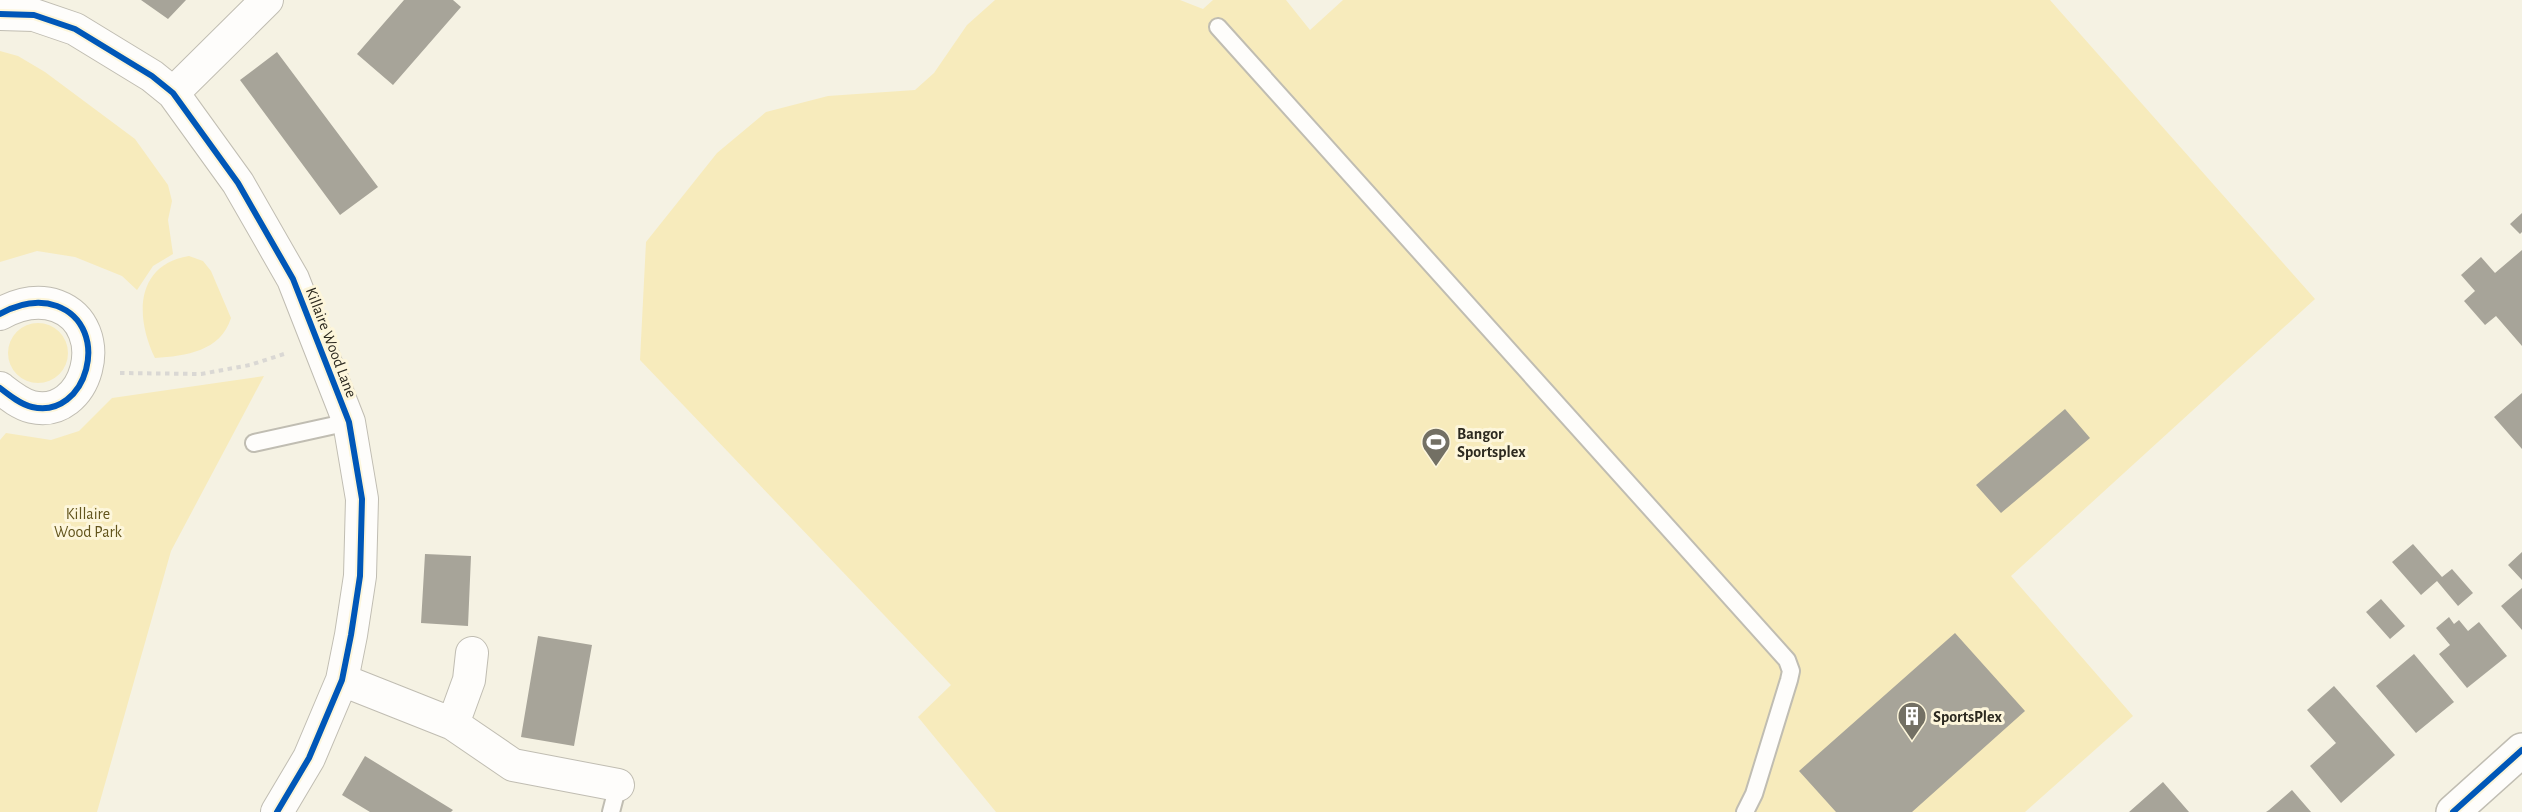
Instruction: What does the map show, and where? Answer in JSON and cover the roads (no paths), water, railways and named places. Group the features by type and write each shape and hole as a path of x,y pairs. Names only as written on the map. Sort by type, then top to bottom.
{"street":[{"path":"173,93 267,0"},
{"name":"Killaire Wood Lane","path":"0,14 34,15 75,29 152,75 173,93 238,183 293,279 349,422 362,499 360,576 342,680 309,758 277,812"},
{"path":"0,314 17,305 46,302 68,310 83,326 88,347 86,372 77,391 54,406 32,407 11,397 0,388"},
{"path":"453,724 469,680 472,653"},
{"path":"342,680 453,724 513,765 614,798"},
{"path":"2453,812 2522,750"}],"lane":[{"path":"1218,27 1786,660 1791,671 1789,680 1754,794 1745,812"},
{"path":"254,443 349,422"}],"place":[{"name":"Bangor Sportsplex","path":"1436,468"},
{"name":"SportsPlex","path":"1912,742"}],"park label":[{"name":"Killaire Wood Park","path":"88,522"}]}
